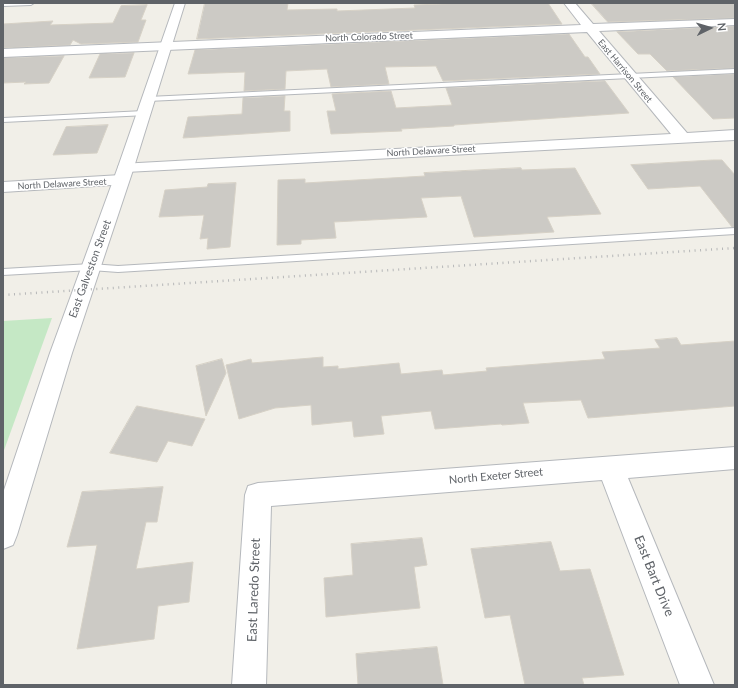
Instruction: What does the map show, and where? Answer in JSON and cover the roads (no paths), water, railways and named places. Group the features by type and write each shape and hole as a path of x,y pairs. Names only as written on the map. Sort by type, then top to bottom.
{"street":[{"name":"East Galveston Street","path":"3,535 61,353 124,174 180,3"},
{"name":"East Harrison Street","path":"568,3 683,138"},
{"name":"North Colorado Street","path":"3,52 735,22"},
{"name":"North Delaware Street","path":"3,187 124,174 735,135"},
{"name":"North Exeter Street","path":"258,495 735,458"},
{"name":"East Bart Drive","path":"610,467 698,685"},
{"name":"East Laredo Street","path":"249,685 258,495"}],"lane":[{"path":"3,4 31,3"},
{"path":"3,120 146,106 628,75 735,71"},
{"path":"3,272 91,267 118,270 735,230"}],"railway":[{"path":"3,295 735,248"}]}
